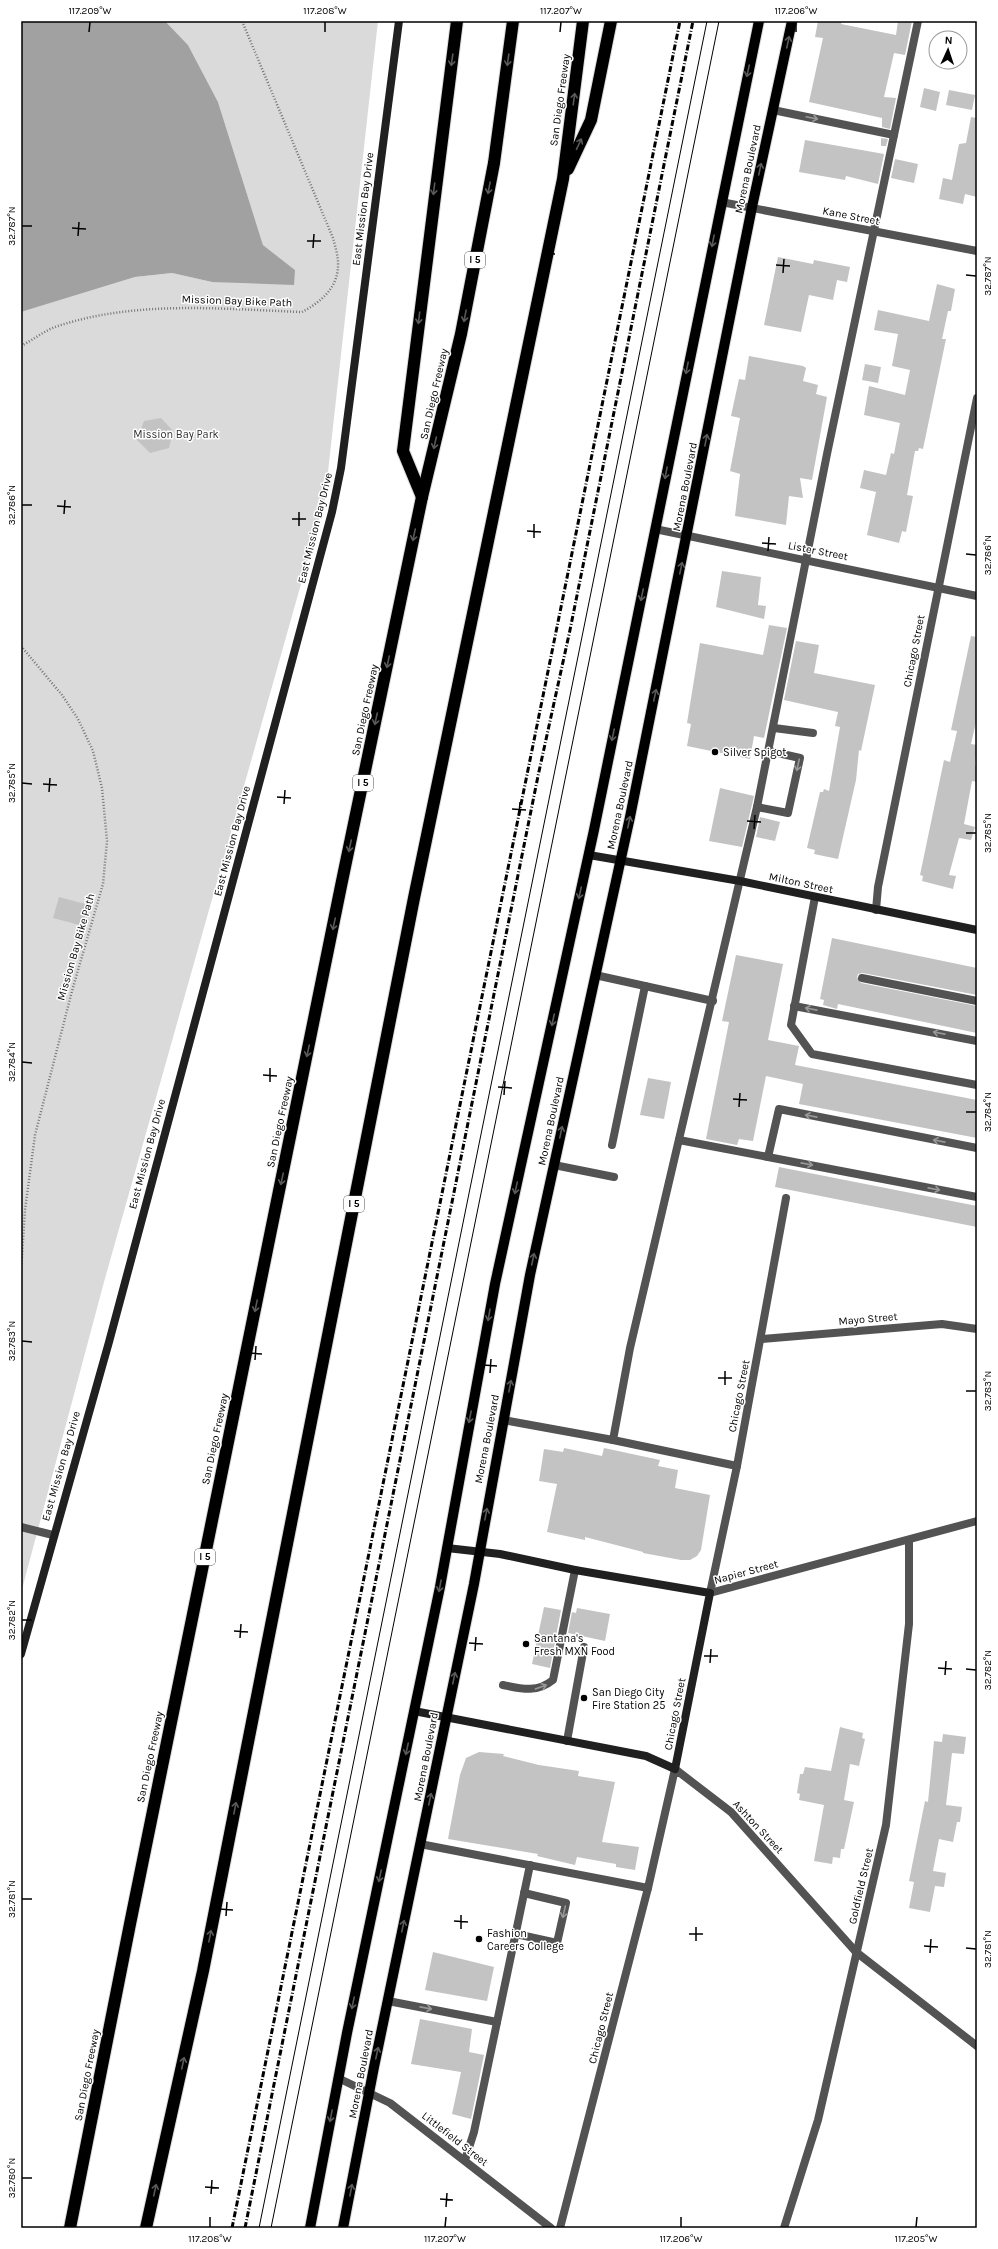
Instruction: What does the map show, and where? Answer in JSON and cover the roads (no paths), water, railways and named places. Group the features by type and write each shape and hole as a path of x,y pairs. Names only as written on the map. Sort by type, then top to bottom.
{"highway":[{"path":"422,497 402,451 457,21"},
{"name":"San Diego Freeway","path":"70,2228 131,1916 422,497 461,334 494,163 513,21"},
{"name":"San Diego Freeway","path":"146,2228 203,1971 412,906 563,179 583,21"},
{"path":"563,179 591,120 611,21"}],"main road":[{"name":"East Mission Bay Drive","path":"21,1654 53,1534 108,1342 332,512 341,468 399,21"},
{"name":"Morena Boulevard","path":"310,2228 338,2078 446,1548 495,1284 589,855 759,21"},
{"name":"Morena Boulevard","path":"343,2228 369,2092 479,1553 530,1275 621,860 752,207 792,21"},
{"name":"Milton Street","path":"589,855 740,881 815,898 977,930"},
{"name":"Napier Street","path":"446,1548 479,1553 500,1554 575,1570 710,1594"},
{"name":"Chicago Street","path":"675,1769 710,1594"},
{"name":"Ashton Street","path":"414,1711 646,1756 675,1769"}],"street":[{"path":"613,1440 630,1348 713,1001 757,808 918,21"},
{"path":"773,110 894,135"},
{"name":"Kane Street","path":"721,202 977,251"},
{"name":"Chicago Street","path":"876,910 878,887 977,398"},
{"name":"Lister Street","path":"655,529 938,586 977,596"},
{"path":"774,728 813,733"},
{"path":"757,808 788,813 800,758 769,751"},
{"path":"815,898 791,1025 812,1054 977,1085"},
{"path":"595,975 713,1001"},
{"path":"862,978 977,1000"},
{"path":"612,1145 645,986"},
{"path":"794,1006 977,1041"},
{"path":"768,1157 779,1109 977,1148"},
{"path":"679,1140 977,1197"},
{"path":"554,1165 614,1178"},
{"name":"Chicago Street","path":"710,1594 737,1466 786,1198"},
{"name":"Mayo Street","path":"761,1339 942,1324 977,1329"},
{"path":"503,1420 613,1440 737,1466"},
{"name":"Napier Street","path":"710,1594 977,1521"},
{"path":"21,1527 53,1534"},
{"name":"Goldfield Street","path":"784,2228 818,2120 886,1825 909,1624 908,1541"},
{"path":"503,1685 534,1690 544,1687 553,1680 575,1570"},
{"path":"567,1741 584,1647"},
{"name":"Chicago Street","path":"560,2228 648,1888 675,1769"},
{"name":"Ashton Street","path":"675,1769 731,1812 856,1952 977,2046"},
{"path":"420,1844 530,1864 648,1888"},
{"path":"465,2160 474,2132 530,1864"},
{"path":"516,1934 557,1944 566,1903 524,1893"},
{"path":"388,2001 497,2022"},
{"name":"Littlefield Street","path":"338,2078 390,2103 551,2228"}],"tram line":[{"path":"259,2228 707,21"},
{"path":"271,2228 719,21"}],"railway":[{"path":"232,2228 680,21"},
{"path":"245,2228 538,776 570,630 693,21"}],"place":[{"name":"Silver Spigot","path":"715,752"},
{"name":"Santana's Fresh MXN Food","path":"526,1644"},
{"name":"San Diego City Fire Station 25","path":"584,1698"},
{"name":"Fashion Careers College","path":"479,1939"}],"park label":[{"name":"Mission Bay Park","path":"176,434"}]}
